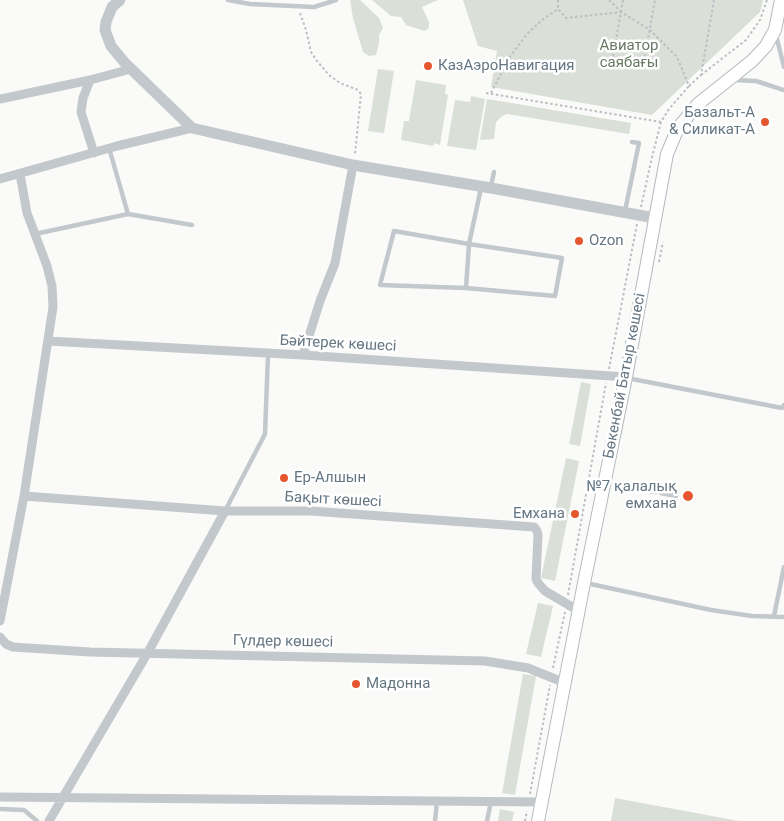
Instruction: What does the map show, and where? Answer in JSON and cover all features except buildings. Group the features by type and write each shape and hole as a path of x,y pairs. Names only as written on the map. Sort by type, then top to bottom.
{"main road":[{"name":"Бөкенбай Батыр көшесі","path":"538,821 626,377 667,154 678,128 698,104 752,61 766,46 774,30 782,0"}],"street":[{"path":"120,0 112,8 105,30 110,46 192,128"},
{"path":"0,99 90,80 131,69"},
{"path":"90,80 83,98 81,112 94,152"},
{"path":"0,179 108,148 192,128 353,165 655,218"},
{"path":"303,355 320,301 336,263 353,165"},
{"path":"0,621 24,496 53,306 52,286 47,266 27,213 20,174"},
{"name":"Бәйтерек көшесі","path":"48,341 303,355 626,377"},
{"name":"Бақыт көшесі","path":"24,496 225,511 311,511 534,527 538,531 536,572 538,583 545,591 579,611"},
{"path":"49,821 147,654 225,511"},
{"name":"Гүлдер көшесі","path":"0,638 6,644 13,647 90,652 486,662 515,665 552,676 565,683"},
{"path":"0,797 542,802"}],"lane":[{"path":"228,0 250,4 314,7 336,0"},
{"path":"774,30 784,67"},
{"path":"727,80 756,81 784,90"},
{"path":"624,212 640,143 632,142"},
{"path":"108,148 128,214"},
{"path":"466,288 469,244 486,187 494,172"},
{"path":"34,234 128,214 192,225"},
{"path":"394,231 562,258 555,296 466,288 380,285 394,231"},
{"path":"225,511 266,434 268,354"},
{"path":"626,377 783,407"},
{"path":"627,488 676,496"},
{"path":"774,616 784,567"},
{"path":"584,583 711,610 752,616 784,617"},
{"path":"435,821 437,801"},
{"path":"487,821 491,802"},
{"path":"0,809 24,810 37,821"}],"path":[{"path":"558,0 558,9 566,18 621,12"},
{"path":"609,0 621,12 650,30 677,57 689,86"},
{"path":"623,0 612,63 643,67 655,0"},
{"path":"701,75 714,0"},
{"path":"525,821 607,375 639,215 661,122 669,109 689,86 750,36 760,20 767,0"},
{"path":"297,6 306,30 311,52 334,79 358,90 361,94 353,165"},
{"path":"490,94 509,58 527,34 558,9"},
{"path":"486,93 661,122"}],"green space":[{"path":"350,0 360,0 379,18 383,28 379,35 376,55 369,56 363,52"},
{"path":"372,0 438,0 422,7 429,22 429,28 425,31 406,25 401,17 391,16"},
{"name":"Авиатор саябағы","path":"463,0 763,0 760,12 652,115 491,87 497,51 478,46"},
{"path":"378,69 394,71 384,133 368,131"},
{"path":"416,80 446,85 445,94 448,95 440,145 434,143 433,146 401,140 404,121 409,121"},
{"path":"471,96 485,99 476,150 447,146 455,100 470,102"},
{"path":"487,99 631,123 629,134 507,114 496,122 494,139 480,140"},
{"path":"581,382 591,384 580,446 569,444"},
{"path":"566,458 579,461 555,581 541,578"},
{"path":"538,603 553,606 541,657 526,654"},
{"path":"523,674 536,676 515,795 502,793"},
{"path":"615,798 739,821 611,821"},
{"path":"500,809 514,812 512,821 498,821"}],"place":[{"name":"КазАэроНавигация","path":"428,66"},
{"name":"Базальт-А & Силикат-А","path":"765,122"},
{"name":"Ozon","path":"579,241"},
{"name":"Ер-Алшын","path":"284,478"},
{"name":"№7 қалалық емхана","path":"688,496"},
{"name":"Емхана","path":"575,514"},
{"name":"Мадонна","path":"356,684"}]}
